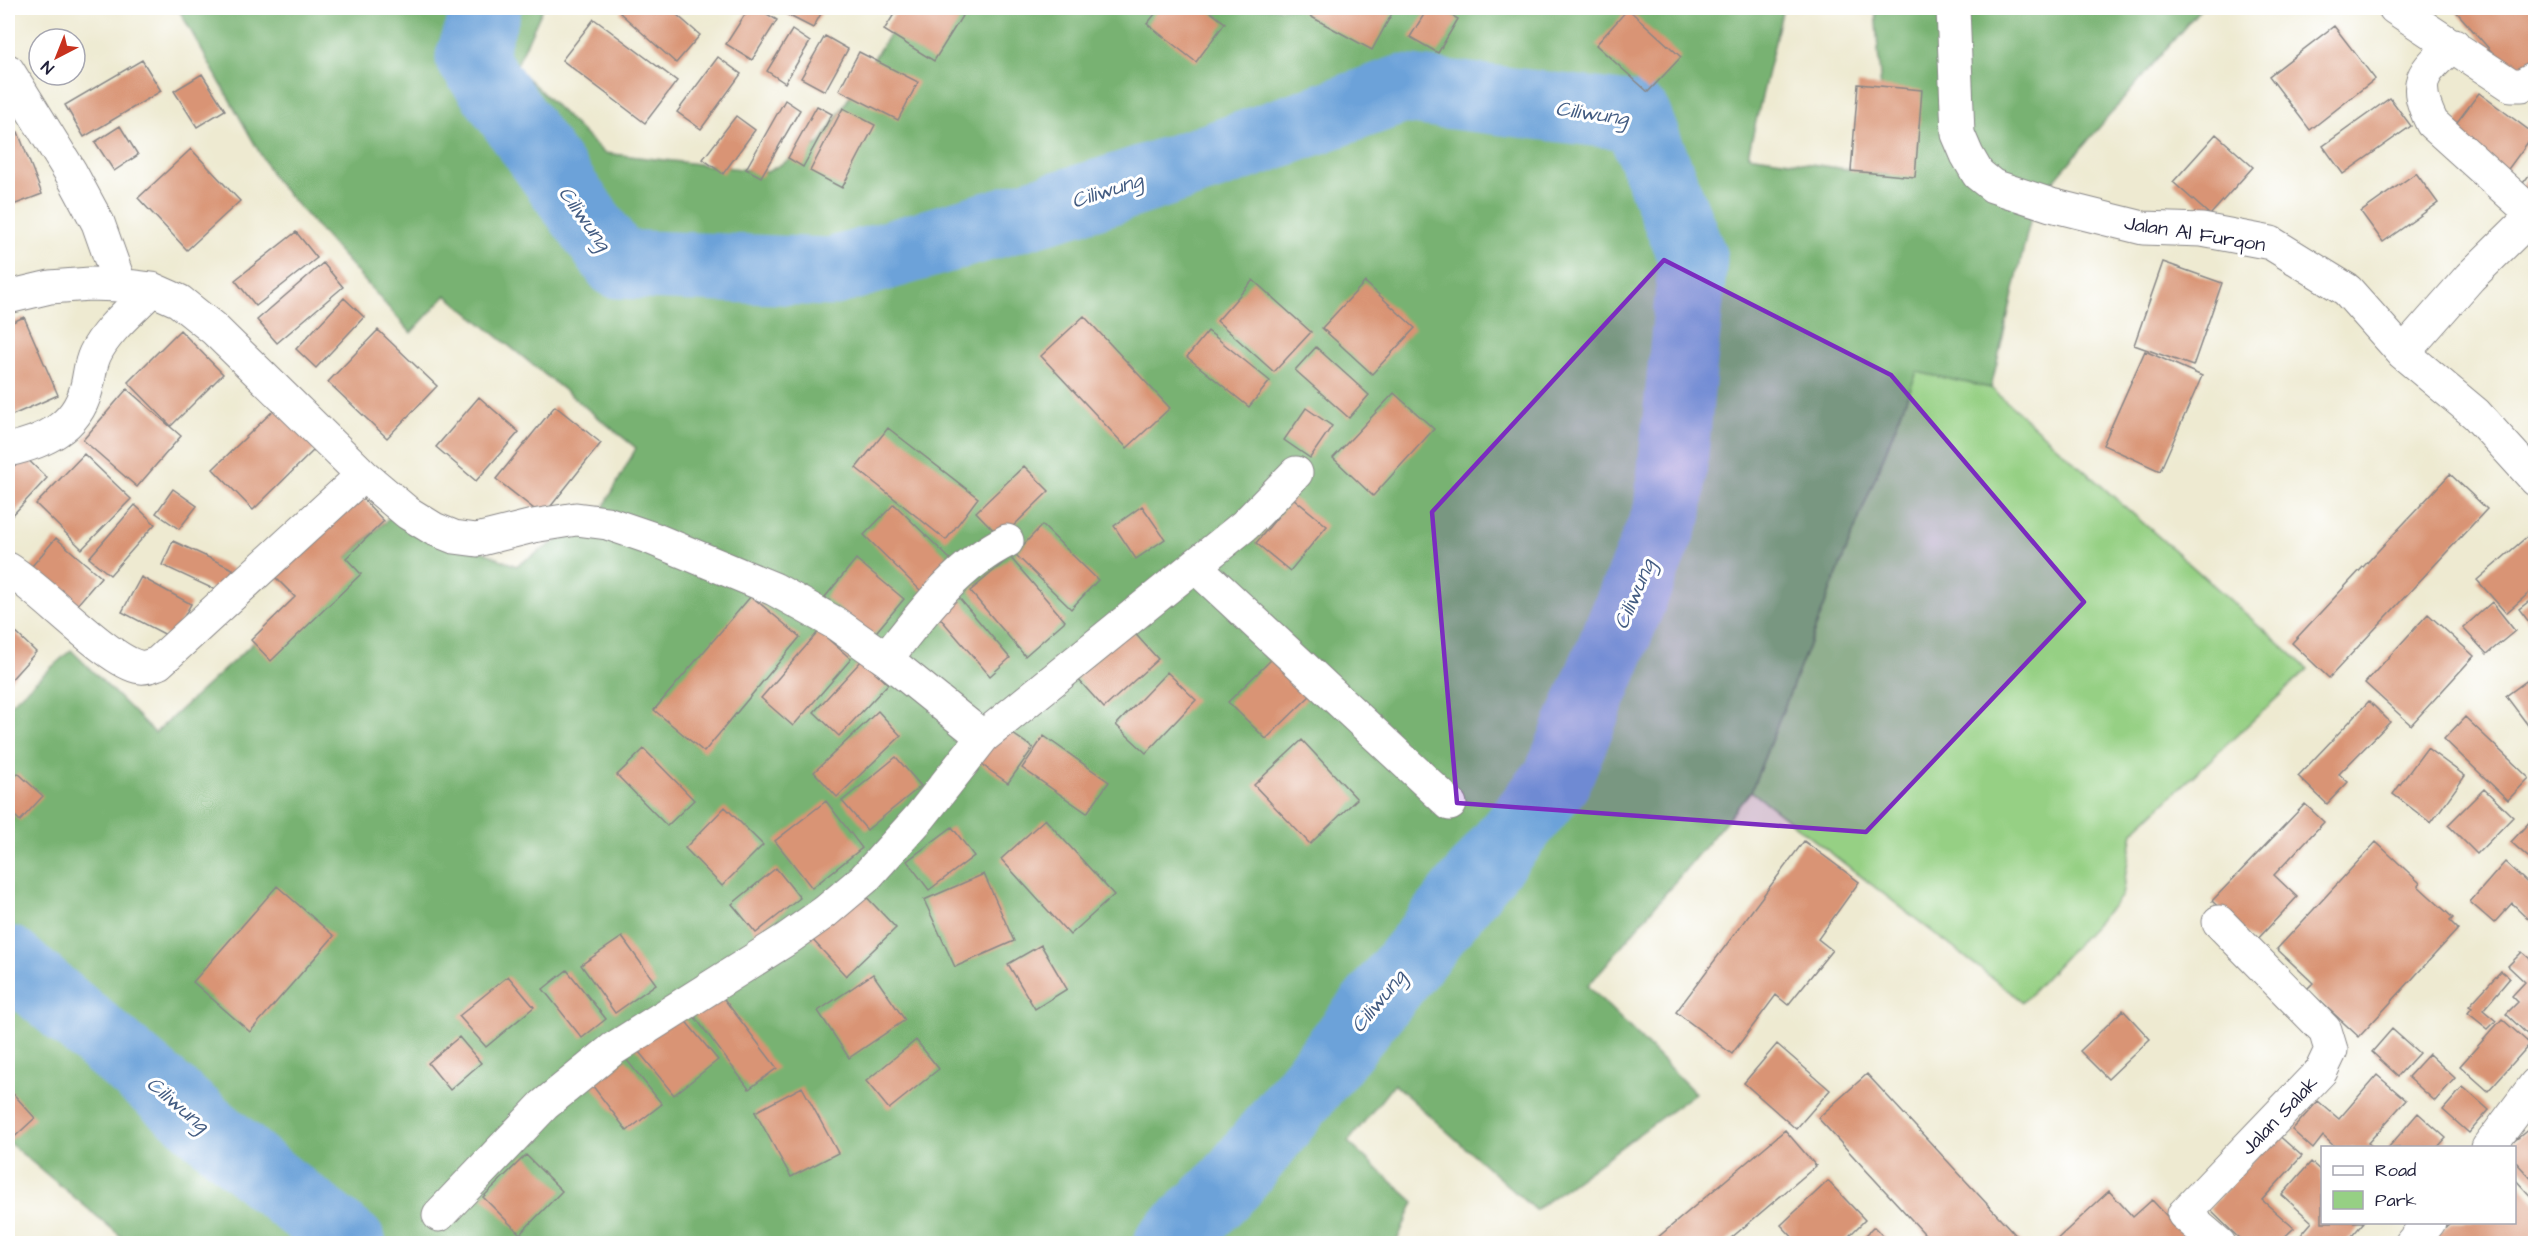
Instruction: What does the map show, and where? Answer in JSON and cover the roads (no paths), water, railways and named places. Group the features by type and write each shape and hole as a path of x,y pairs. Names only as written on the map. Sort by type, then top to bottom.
{"street":[{"name":"Jalan Al Furqon","path":"1953,8 1958,134 1978,174 1993,186 2051,205 2143,228 2202,230 2271,243 2347,290 2403,353 2476,414 2535,480"},
{"path":"2395,8 2454,45 2511,85 2522,85 2535,77"},
{"path":"2403,353 2470,278 2534,216 2432,123 2422,102 2420,82 2429,66 2454,45"},
{"path":"8,71 71,172 98,223 120,285"},
{"path":"8,297 50,287 120,285 152,289 179,302 214,330 363,475 408,513 434,529 454,537 477,540 533,526 576,519 607,523 651,538 774,589 835,623 886,659 982,737"},
{"path":"8,450 44,439 66,426 79,408 87,389 88,372 105,338 152,289"},
{"path":"439,1215 544,1105 612,1049 788,939 864,879 920,817 982,737 1058,674 1196,567 1245,525 1296,473"},
{"path":"8,569 115,654 138,667 148,667 158,663 363,475"},
{"path":"886,659 939,595 978,558 1007,541"},
{"path":"1196,567 1450,804"},
{"name":"Jalan Salak","path":"2219,922 2325,1030 2331,1050 2321,1071 2184,1214 2219,1244"},
{"path":"2489,1146 2535,1084"},
{"path":"2411,1244 2427,1224"}],"waterway":[{"name":"Ciliwung","path":"487,8 470,57 618,264 831,272 1108,191 1212,157 1403,89 1637,117 1693,259 1668,512 1557,779 1231,1183 1168,1244"},
{"name":"Ciliwung","path":"8,960 271,1181 352,1244"}]}
